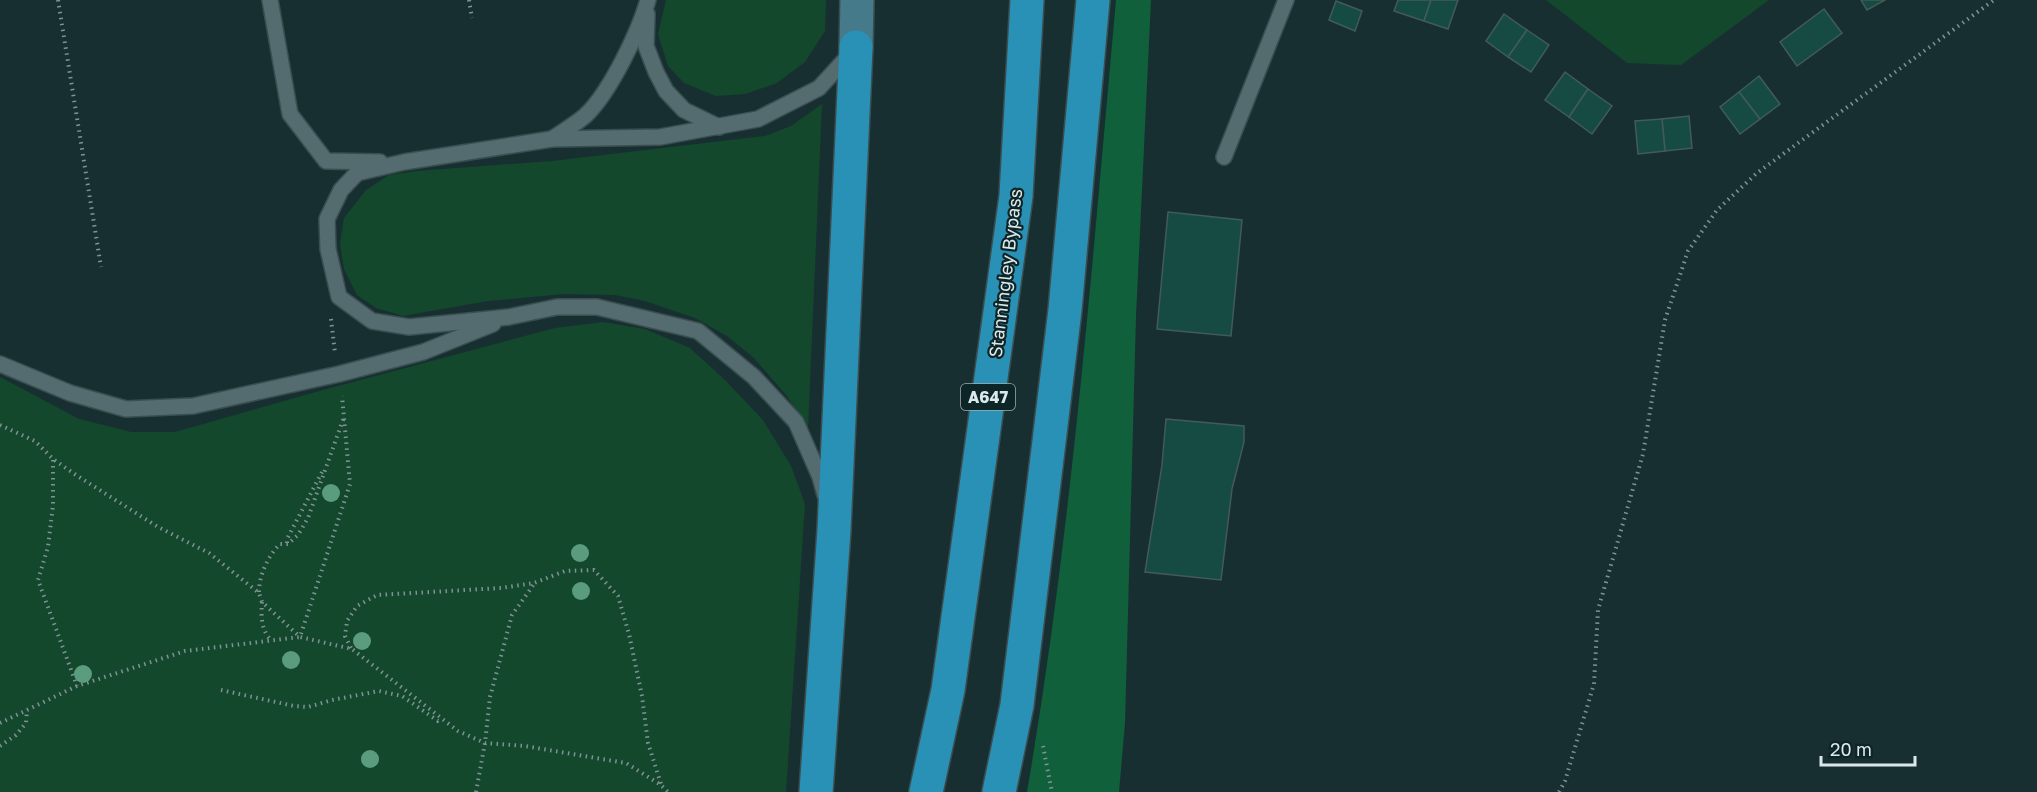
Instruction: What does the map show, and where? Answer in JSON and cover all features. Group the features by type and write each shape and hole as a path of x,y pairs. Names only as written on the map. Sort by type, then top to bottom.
{"highway":[{"name":"Stanningley Bypass","path":"926,792 948,690 1016,196 1026,0"},
{"path":"999,792 1017,705 1065,310 1093,0"},
{"path":"816,792 834,530 856,47"}],"main road":[{"path":"856,0 856,47"}],"lane":[{"path":"270,0 290,114 326,161 404,162"},
{"path":"1224,157 1286,0"},
{"path":"552,139 586,115 605,90 628,48 648,2"},
{"path":"648,2 646,46 666,91 684,110 719,127"},
{"path":"834,530 820,477 796,422 754,377 698,331 597,307 557,306 509,317 409,327 372,321 339,297 328,249 327,219 341,190 357,173 404,162 552,139 660,137 758,119 819,88 856,47"},
{"path":"0,364 70,393 126,409 193,406 339,374 423,352 509,317"}],"path":[{"path":"58,0 101,267"},
{"path":"469,0 472,18"},
{"path":"1559,792 1565,781 1594,684 1598,610 1643,454 1665,320 1688,251 1717,210 1757,173 1994,0"},
{"path":"300,637 350,484 339,374 331,334 331,313"},
{"path":"272,640 266,635 261,616 259,580 276,548 280,544 288,544 298,535 308,518 344,415"},
{"path":"0,425 34,441 53,459 158,527 208,553 259,592"},
{"path":"53,459 53,505 48,547 38,580 78,686"},
{"path":"288,544 287,539 329,459"},
{"path":"661,785 648,743 642,696 629,634 618,596 594,570 565,571 534,583 501,588 377,595 357,606 347,621 345,636 352,649 458,731 485,743 525,746 626,764 661,785 668,792"},
{"path":"476,792 490,697 512,615 534,583"},
{"path":"262,602 300,637"},
{"path":"0,723 78,686 185,651 300,637 352,649"},
{"path":"221,690 308,708 332,700 379,691 402,696 438,721 443,720"},
{"path":"0,746 16,735 27,723 27,710"}],"green space":[{"path":"666,0 826,0 825,31 805,62 777,83 745,94 716,96 684,83 668,66 658,34"},
{"path":"1116,0 1151,0 1136,316 1125,723 1119,792 1027,792 1043,694 1069,496"},
{"path":"1546,0 1769,0 1681,65 1627,63"},
{"path":"822,104 808,429 787,396 754,358 727,336 695,318 645,301 615,295 564,294 488,301 403,316 376,308 357,295 344,269 340,244 344,218 366,190 389,175 552,161 765,136 791,126"},
{"path":"603,322 645,329 690,348 763,420 791,466 805,504 786,792 0,792 0,377 79,419 131,432 175,432 555,328"}],"building":[{"path":"1398,0 1431,0 1424,21 1394,11"},
{"path":"1431,0 1458,0 1448,29 1424,21"},
{"path":"1861,0 1885,0 1867,10"},
{"path":"1336,1 1362,11 1355,31 1329,20"},
{"path":"1824,9 1842,33 1797,66 1780,42"},
{"path":"1504,14 1527,30 1508,57 1486,41"},
{"path":"1527,30 1549,45 1531,72 1508,57"},
{"path":"1565,72 1588,89 1569,117 1545,100"},
{"path":"1759,76 1780,104 1760,119 1739,92"},
{"path":"1588,89 1612,106 1592,134 1569,117"},
{"path":"1739,92 1760,119 1740,134 1720,107"},
{"path":"1689,116 1692,148 1665,151 1662,119"},
{"path":"1662,119 1665,151 1638,154 1635,121"},
{"path":"1168,212 1242,220 1231,336 1157,329"},
{"path":"1166,419 1244,426 1244,442 1232,489 1221,580 1145,572 1162,465"}]}
